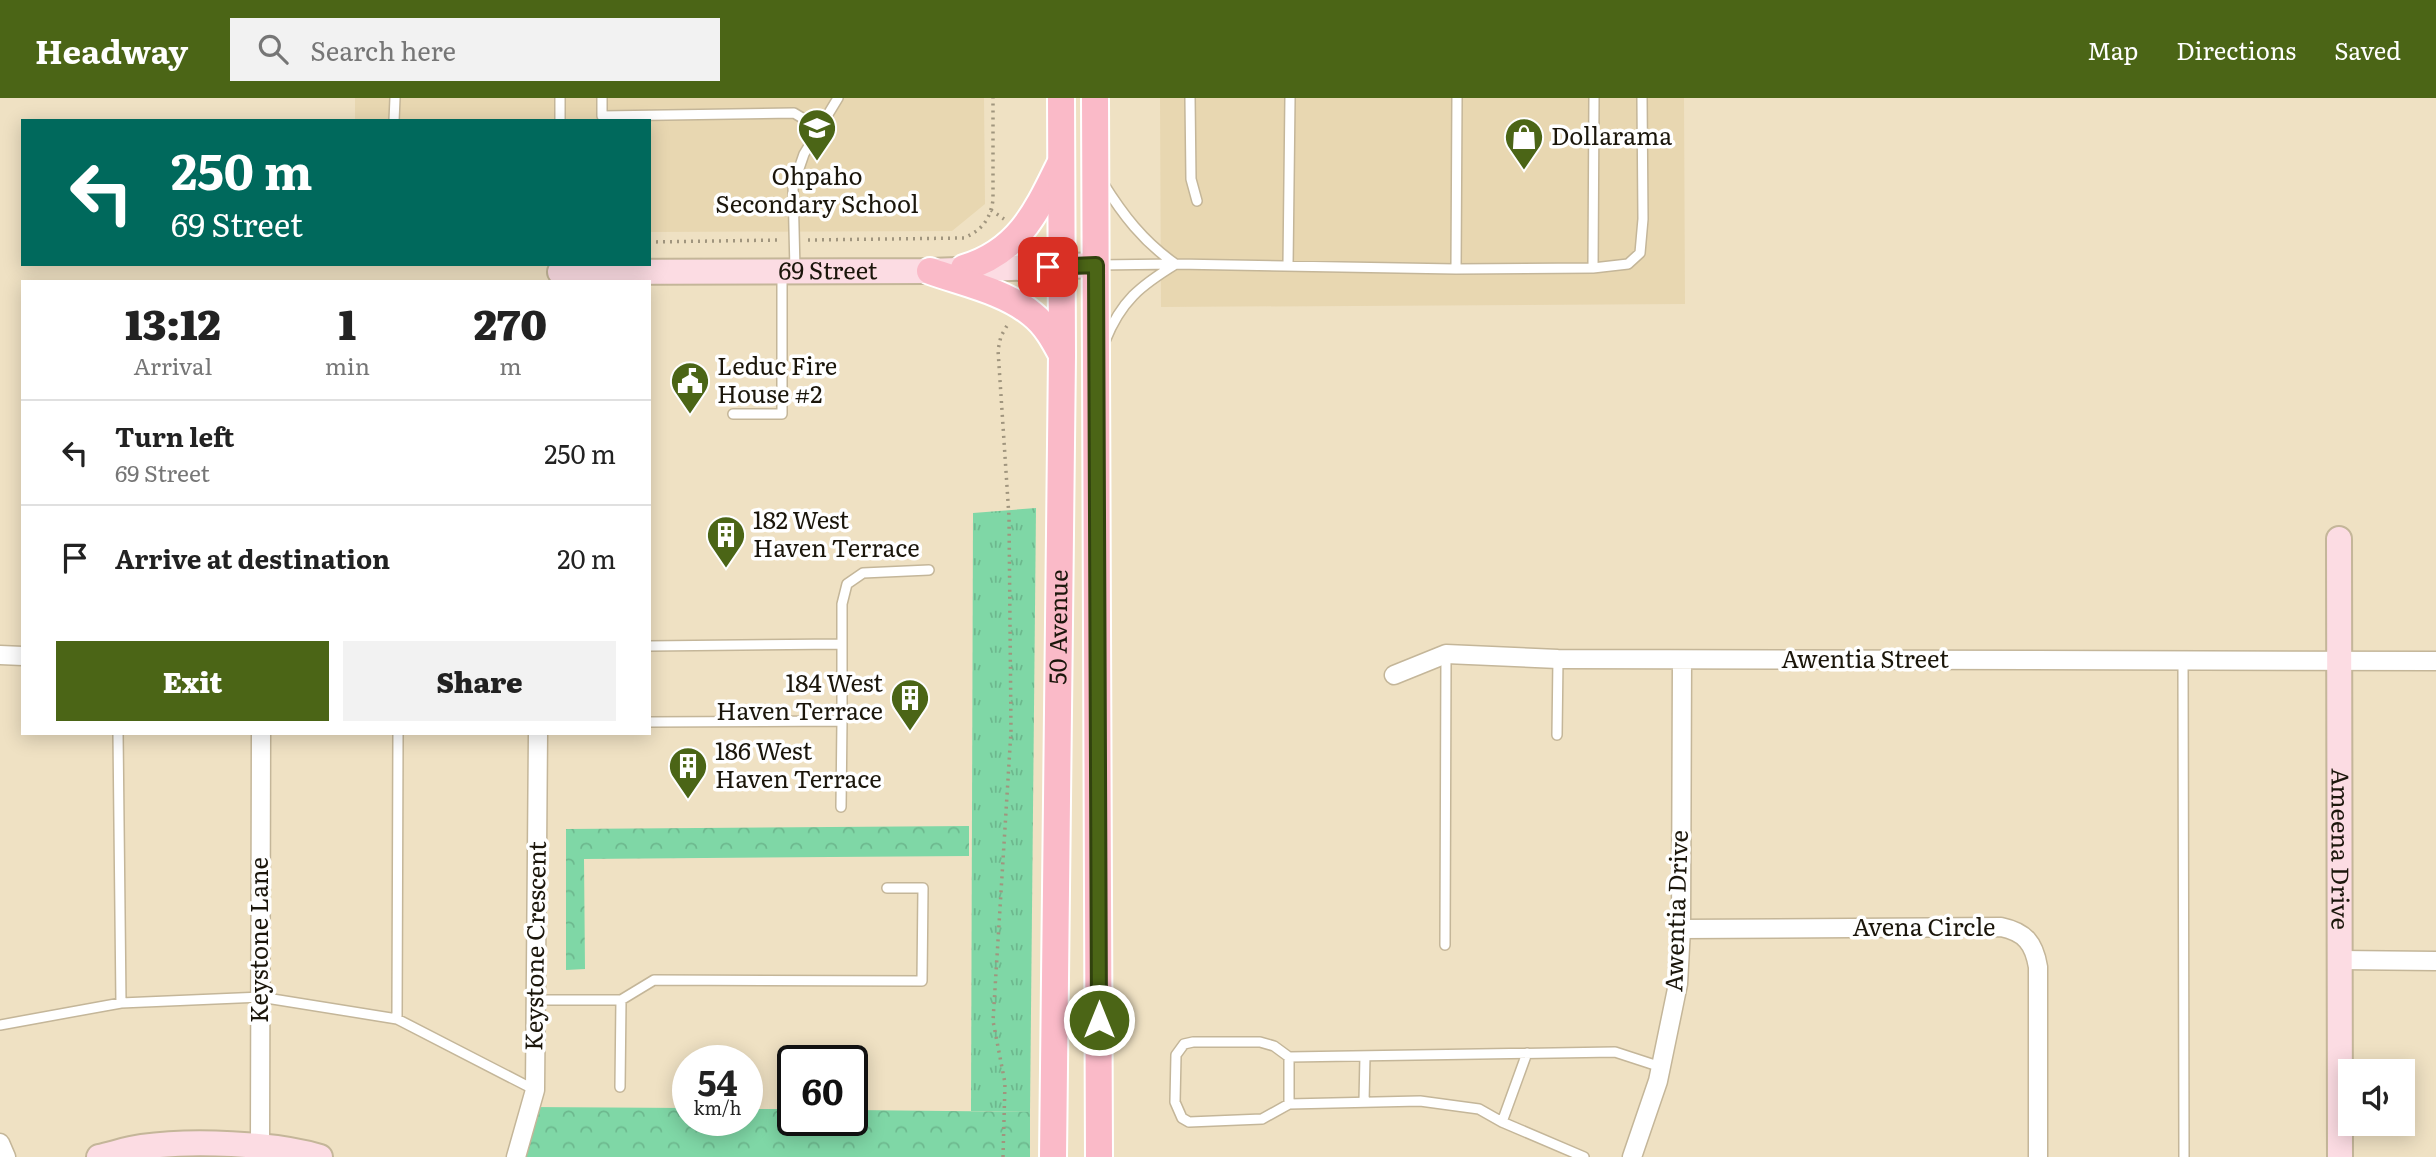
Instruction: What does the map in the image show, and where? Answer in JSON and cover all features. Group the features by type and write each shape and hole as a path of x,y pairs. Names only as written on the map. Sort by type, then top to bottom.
{"main road":[{"name":"50 Avenue","path":"1053,1157 1062,355 1061,98"},
{"name":"50 Avenue","path":"1095,98 1099,1157"},
{"path":"964,268 984,262 1000,252 1021,232 1040,206 1061,162"},
{"path":"930,271 1023,307 1046,328 1062,355"}],"street":[{"name":"69 Street","path":"560,268 789,272 930,271 1096,265"},
{"name":"Ameena Drive","path":"2339,539 2340,1157"},
{"name":"Awentia Street","path":"1395,675 1446,654 1558,659 1682,660 2436,661"},
{"path":"0,655 21,656"},
{"name":"Awentia Drive","path":"1632,1157 1661,1067 1678,984 1681,929 1682,660"},
{"name":"Keystone Lane","path":"260,1147 261,735"},
{"name":"Keystone Crescent","path":"516,1157 534,1090 538,735"},
{"name":"Avena Circle","path":"1681,929 2001,926 2024,935 2031,943 2038,967 2038,1157"},
{"path":"2340,960 2436,961"},
{"path":"0,1143 6,1157"},
{"path":"99,1157 141,1147 202,1143 260,1147 320,1157"}],"lane":[{"path":"394,119 395,98"},
{"path":"560,98 560,119"},
{"path":"601,98 602,119 794,113 819,128"},
{"path":"733,414 782,414 789,272 794,240 793,186 804,154 838,98"},
{"path":"1190,98 1191,179 1197,201"},
{"path":"1288,265 1290,98"},
{"path":"1456,269 1457,98"},
{"path":"1593,268 1594,98"},
{"path":"1096,265 1288,265 1456,269 1593,268 1628,264 1640,253 1643,219 1642,98"},
{"path":"1096,172 1124,216 1155,249 1176,264"},
{"path":"1097,373 1113,320 1125,303 1143,285 1176,264"},
{"path":"841,807 842,604 847,584 863,573 929,570"},
{"path":"651,646 841,644"},
{"path":"1445,945 1446,654"},
{"path":"1557,735 1558,659"},
{"path":"2183,660 2185,1157"},
{"path":"651,722 842,721"},
{"path":"118,735 121,1003"},
{"path":"397,1019 398,735"},
{"path":"536,1000 621,1000 654,980 922,981 923,888 887,888"},
{"path":"0,1025 121,1003 260,997 397,1019 534,1090"},
{"path":"620,1087 621,1000"},
{"path":"1584,1157 1502,1122 1479,1109 1420,1101 1289,1104 1262,1119 1189,1122 1182,1118 1175,1102 1176,1055 1184,1044 1260,1042 1274,1046 1289,1057 1615,1052 1661,1067"},
{"path":"1502,1122 1527,1053"},
{"path":"1364,1102 1365,1056"},
{"path":"1289,1057 1289,1104"}],"path":[{"path":"651,242 964,238 982,228 991,211 993,98"},
{"path":"991,211 1021,232"},
{"path":"1003,1157 1005,1083 993,1021 1011,731 1009,517 998,350 1004,330 1023,307"}],"shaded area":[{"name":"Ohpaho Secondary School","path":"355,98 984,98 985,204 952,231 651,232 651,119 355,119"},
{"path":"1160,98 1684,98 1685,304 1161,307"}],"green space":[{"path":"1036,508 1030,1112 971,1111 973,513"},
{"path":"969,826 969,856 584,859 585,969 566,970 566,829"},
{"path":"530,1107 672,1108 672,1136 763,1136 763,1109 777,1109 777,1136 868,1136 868,1110 1030,1112 1030,1157 506,1157"}],"place":[{"name":"Ohpaho Secondary School","path":"817,162"},
{"name":"Dollarama","path":"1524,171"},
{"name":"Leduc Fire House #2","path":"690,415"},
{"name":"182 West Haven Terrace","path":"726,569"},
{"name":"184 West Haven Terrace","path":"910,732"},
{"name":"186 West Haven Terrace","path":"688,800"}],"route":[{"path":"1048,267 1096,265 1099,1020"}]}
